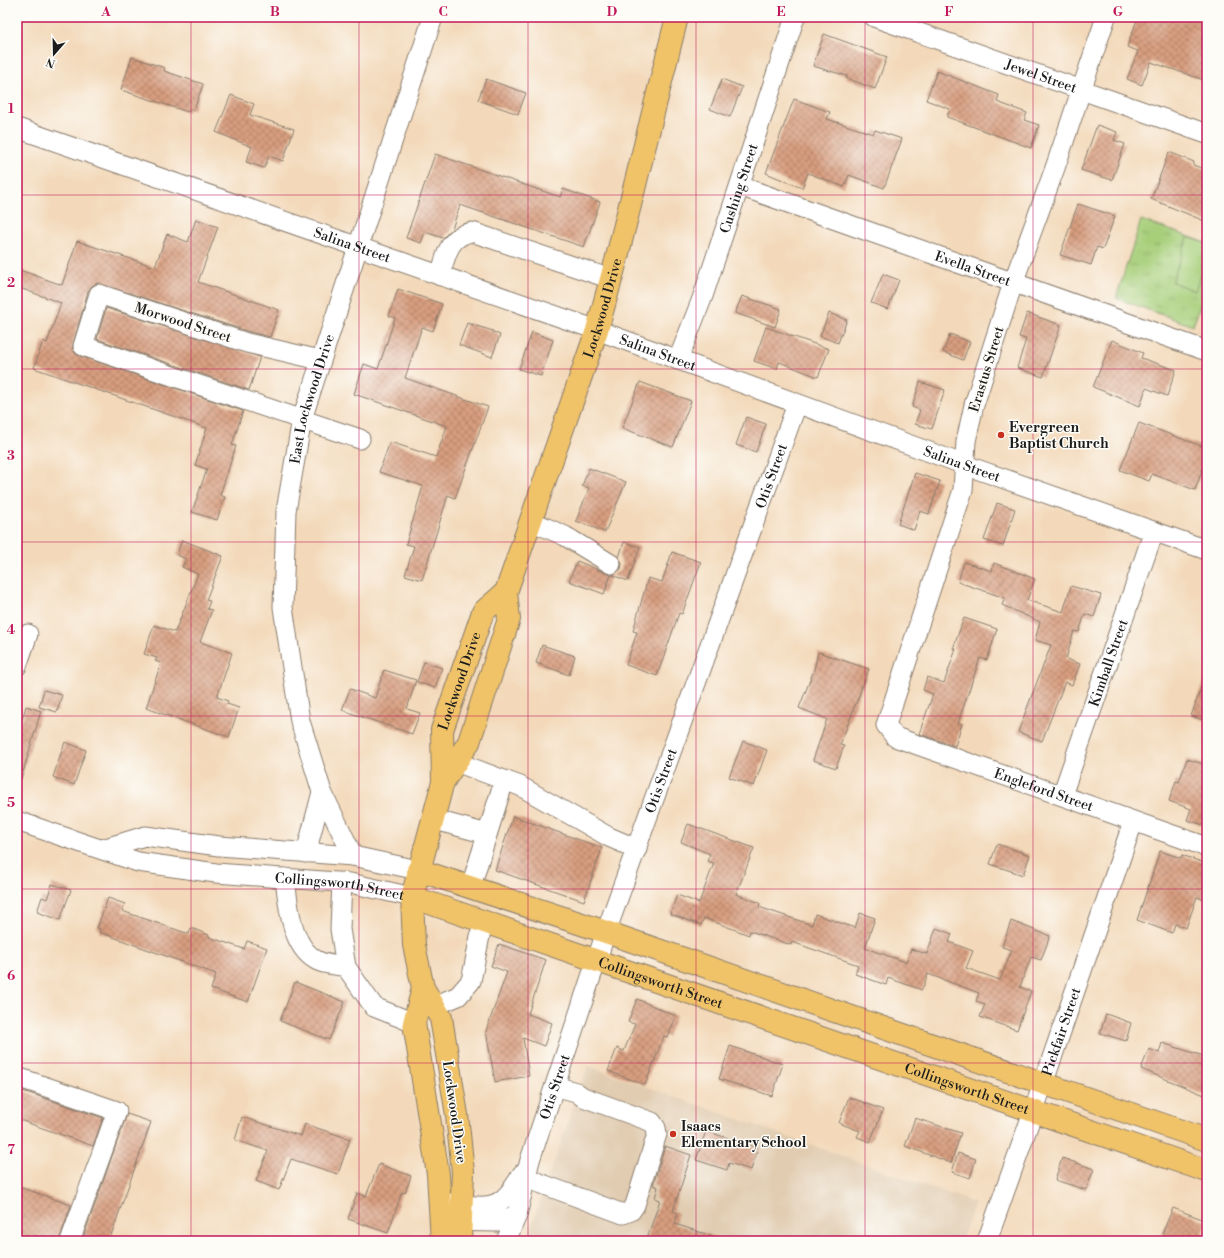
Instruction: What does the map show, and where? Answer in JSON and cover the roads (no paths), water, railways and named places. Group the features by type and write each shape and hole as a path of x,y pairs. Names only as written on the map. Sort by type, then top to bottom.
{"main road":[{"name":"Lockwood Drive","path":"451,1222 463,1172 457,1115 440,1018 428,997 414,945 412,897 418,870 443,782 469,742 509,619 506,592 596,330 611,279 677,17"},
{"name":"Lockwood Drive","path":"443,782 442,730 483,612 506,592"},
{"name":"Collingsworth Street","path":"418,870 471,886 606,932 1207,1140"},
{"name":"Collingsworth Street","path":"412,897 597,959 1207,1170"},
{"name":"Lockwood Drive","path":"428,997 414,1023 438,1174 451,1222"}],"street":[{"name":"East Lockwood Drive","path":"353,856 322,792 300,721 283,607 286,511 302,419 433,17"},
{"name":"Cushing Street","path":"678,360 703,296 795,17"},
{"name":"Jewel Street","path":"874,17 1207,134"},
{"name":"Erastus Street","path":"886,726 963,490 966,441 974,405 1013,283 1055,168 1106,17"},
{"name":"Salina Street","path":"17,128 596,330 965,466 1207,550"},
{"name":"Evella Street","path":"740,186 1207,351"},
{"path":"440,276 450,244 462,234 472,232 611,279"},
{"name":"Morwood Street","path":"302,419 83,346 99,294 247,343 320,360"},
{"name":"Otis Street","path":"506,1241 517,1215 528,1169 606,932 797,404"},
{"path":"302,419 360,439"},
{"path":"531,521 565,536 610,564"},
{"name":"Kimball Street","path":"1062,795 1154,531"},
{"path":"17,666 28,634"},
{"name":"Engleford Street","path":"886,726 895,737 1207,847"},
{"path":"456,762 520,786 609,837 636,849"},
{"path":"471,886 504,781"},
{"path":"306,853 322,792"},
{"path":"432,819 487,834"},
{"name":"Collingsworth Street","path":"17,821 138,862 216,873 342,882 412,897"},
{"name":"Pickfair Street","path":"987,1241 1043,1084 1133,822"},
{"name":"Collingsworth Street","path":"102,849 145,836 219,846 353,856 418,870"},
{"path":"285,878 289,912 300,946 316,961 346,967"},
{"path":"342,882 340,930 346,967 374,1008 414,1023"},
{"path":"428,997 458,996 471,981 483,921"},
{"path":"17,1077 117,1110 70,1241"},
{"path":"528,1169 623,1214 631,1211 635,1205 654,1147 657,1134 656,1128 652,1122 583,1097 576,1092 555,1086"},
{"name":"Otis Street","path":"451,1222 495,1206 513,1191 528,1169"},
{"path":"451,1222 496,1222 517,1215"}],"place":[{"name":"Evergreen Baptist Church","path":"1001,435"},
{"name":"Isaacs Elementary School","path":"673,1134"}]}
